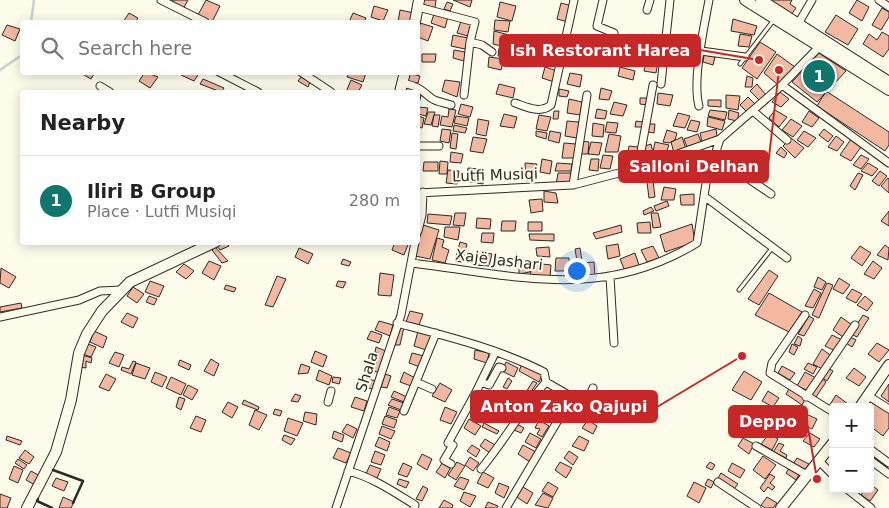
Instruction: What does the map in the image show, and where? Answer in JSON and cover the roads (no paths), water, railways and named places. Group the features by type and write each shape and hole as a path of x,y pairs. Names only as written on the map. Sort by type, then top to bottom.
{"street":[{"path":"161,0 201,20"},
{"path":"515,103 539,110 546,109 551,105 574,0"},
{"path":"603,0 597,26 614,33"},
{"path":"648,10 650,0"},
{"path":"661,84 670,0"},
{"path":"700,106 696,96 708,0"},
{"path":"745,0 889,90"},
{"path":"761,0 889,82"},
{"path":"798,24 812,0"},
{"path":"879,0 889,8"},
{"path":"415,20 418,4 475,22 470,42 464,95"},
{"path":"470,42 482,45 492,52"},
{"name":"Lutfi Musiqi","path":"420,192 573,185 638,168 720,139 782,85 820,46"},
{"path":"701,51 745,57"},
{"path":"225,75 254,90"},
{"path":"306,75 328,90"},
{"path":"403,83 415,86 428,93 432,99 452,105"},
{"path":"638,168 653,85"},
{"path":"782,85 889,163"},
{"path":"100,86 107,90"},
{"path":"573,185 587,95"},
{"path":"752,111 787,140"},
{"name":"Xajë Jashari","path":"411,263 535,280 573,280 621,276 672,258 697,243 704,196 720,139"},
{"path":"420,146 439,146"},
{"path":"715,156 771,194"},
{"path":"420,192 422,215 420,223"},
{"path":"704,196 787,258"},
{"path":"27,508 56,452 66,421 83,342 102,311 121,290 139,277 208,245"},
{"name":"Shala","path":"336,508 378,388 401,315 414,245"},
{"path":"610,277 614,343"},
{"path":"0,317 79,300 107,290 121,290"},
{"path":"805,315 770,369 773,377 790,384 806,397 829,410"},
{"path":"397,323 495,353 544,372 546,382 586,405 596,415"},
{"path":"806,397 855,324"},
{"path":"404,410 436,334"},
{"path":"451,464 444,460 453,445 448,443 495,353"},
{"path":"481,382 489,385 499,367 502,368"},
{"path":"862,403 888,368"},
{"path":"416,382 432,389"},
{"path":"480,469 501,443 528,402 546,382"},
{"path":"586,405 593,388"},
{"path":"328,402 331,390"},
{"path":"867,395 889,409"},
{"path":"506,508 558,422 575,398"},
{"path":"465,410 473,414"},
{"path":"756,446 807,475"},
{"path":"781,508 829,448"},
{"path":"874,452 889,463"},
{"path":"819,460 829,471"},
{"path":"874,463 889,474"},
{"path":"348,471 362,474 382,485 416,505 414,508"},
{"path":"718,482 757,508"},
{"path":"852,493 871,508"}],"lane":[{"path":"740,64 775,18"},
{"path":"740,290 773,247"}],"waterway":[{"path":"31,20 34,0"},
{"path":"0,70 20,56"}],"place":[{"name":"Ish Restorant Harea","path":"759,60"},
{"name":"Salloni Delhan","path":"779,70"},
{"name":"Iliri B Group","path":"819,76"},
{"name":"Anton Zako Qajupi","path":"742,356"},
{"name":"Deppo","path":"817,479"}]}
